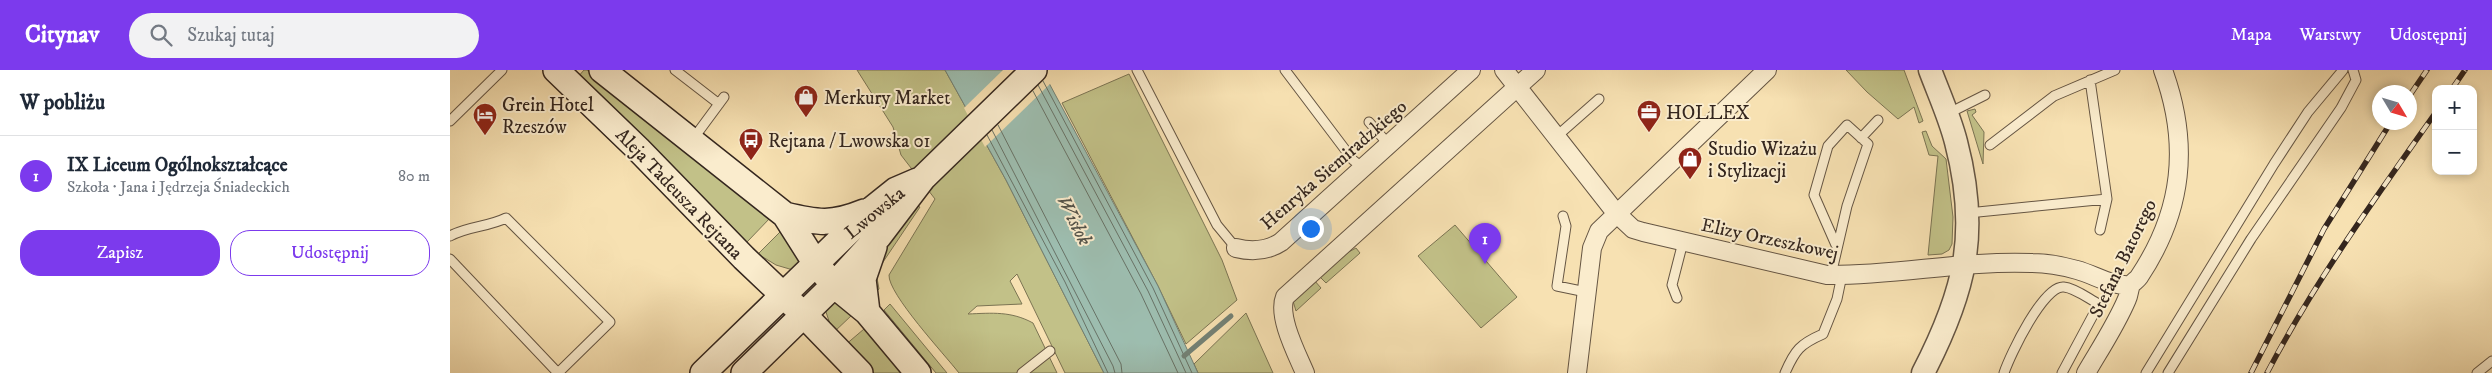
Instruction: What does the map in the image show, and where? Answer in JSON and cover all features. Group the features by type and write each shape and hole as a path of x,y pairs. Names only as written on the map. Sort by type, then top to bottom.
{"main road":[{"name":"Aleja Tadeusza Rejtana","path":"556,70 638,149 860,373"},
{"name":"Aleja Tadeusza Rejtana","path":"602,70 785,215 816,264 834,285 867,312 918,373"},
{"path":"923,178 1034,70"},
{"name":"Lwowska","path":"703,373 871,210 896,190 923,178"},
{"name":"Lwowska","path":"744,373 834,285 880,236 923,178"},
{"path":"785,215 821,223 835,222 871,210"},
{"path":"867,312 863,279 868,259 880,236"}],"street":[{"name":"Henryka Siemiradzkiego","path":"1236,248 1258,250 1273,247 1281,242 1471,70"},
{"name":"Elizy Orzeszkowej","path":"1504,70 1616,213 1633,229 1810,272 1836,275 1962,276 2011,262 2053,264 2121,286 2131,285"},
{"path":"1305,373 1283,316 1282,303 1285,297 1536,70"},
{"path":"1577,373 1592,248 1596,237 1616,213 1767,70"},
{"path":"1923,373 1949,320 1962,276 1968,213 1964,176 1947,114 1930,70"},
{"name":"Stefana Batorego","path":"2086,373 2127,299 2131,285 2140,275 2167,222 2176,189 2179,127 2176,109 2163,70"}],"lane":[{"path":"450,121 502,70"},
{"path":"675,70 722,101 691,141"},
{"path":"1137,70 1217,226 1236,248"},
{"path":"1285,70 1353,160 1363,168"},
{"path":"1990,145 2054,96 2115,70"},
{"path":"2146,373 2274,164 2308,112 2343,70"},
{"path":"2168,373 2251,239 2341,108 2356,80 2353,70"},
{"path":"2090,80 2107,199 2100,230"},
{"path":"1947,114 1985,95"},
{"path":"1557,136 1599,99"},
{"path":"1861,138 1878,120"},
{"path":"1369,122 1389,145"},
{"path":"1785,373 1795,352 1806,341 1823,334 1837,299 1836,245 1868,144 1847,125 1828,146 1814,195 1836,245"},
{"path":"1968,213 2107,199"},
{"path":"1563,216 1566,226 1557,286 1586,292"},
{"path":"450,236 472,227 493,224 506,218 610,322 558,373 450,260"},
{"path":"1677,298 1672,285 1683,242"},
{"path":"2004,373 2041,301 2058,287 2066,287 2099,304 2062,373"},
{"path":"1022,373 1050,351"},
{"path":"2477,373 2492,361"}],"shaded area":[{"path":"584,70 587,70 771,217 747,242 577,78"},
{"path":"857,70 945,70 1006,180 1104,373 1065,373 1017,274 1010,281 1022,304 977,306 968,314 993,313 1017,316 1033,323 1057,373 959,373 918,324 898,296 891,284 889,275 935,199 901,155 893,127"},
{"path":"1846,70 1904,70 1923,121 1919,123 1914,107 1898,119 1867,92"},
{"path":"1129,74 1222,260 1237,300 1186,344 1158,286 1062,103"},
{"path":"1975,109 1976,112 1972,115 1984,132 1983,164 1967,111"},
{"path":"1926,131 1932,146 1946,159 1953,217 1952,244 1949,250 1942,254 1928,255 1938,156 1929,155 1922,132"},
{"path":"917,206 920,207 879,268 877,278 879,289 873,295 872,265"},
{"path":"1455,225 1517,297 1481,328 1418,256"},
{"path":"784,228 802,260 793,270 776,265 758,254"},
{"path":"1356,248 1360,253 1326,283 1320,277 1345,254"},
{"path":"1314,280 1321,288 1296,311 1293,301"},
{"path":"832,302 839,304 852,315 833,333 825,309"},
{"path":"890,304 947,373 936,373 884,310"},
{"path":"1246,313 1273,373 1198,373 1194,364"},
{"path":"864,329 902,373 874,373 844,346"}],"water":[{"name":"Wisłok","path":"945,70 1042,70 1158,286 1198,373 1104,373 1006,180"}],"pier":[{"path":"1003,70 1045,70 1052,82 985,147 964,108"}],"waterway":[{"path":"1184,356 1231,316"}],"railway":[{"path":"2417,85 2427,70"},
{"path":"2455,85 2465,70"},
{"path":"2267,373 2326,272 2432,118"},
{"path":"2251,373 2324,229 2386,130"}],"place":[{"name":"Merkury Market","path":"806,118"},
{"name":"HOLLEX","path":"1649,133"},
{"name":"Grein Hotel Rzeszów","path":"485,136"},
{"name":"Rejtana / Lwowska 01","path":"751,161"},
{"name":"Studio Wizażu i Stylizacji","path":"1690,180"},
{"name":"IX Liceum Ogólnokształcące","path":"1485,264"}]}
